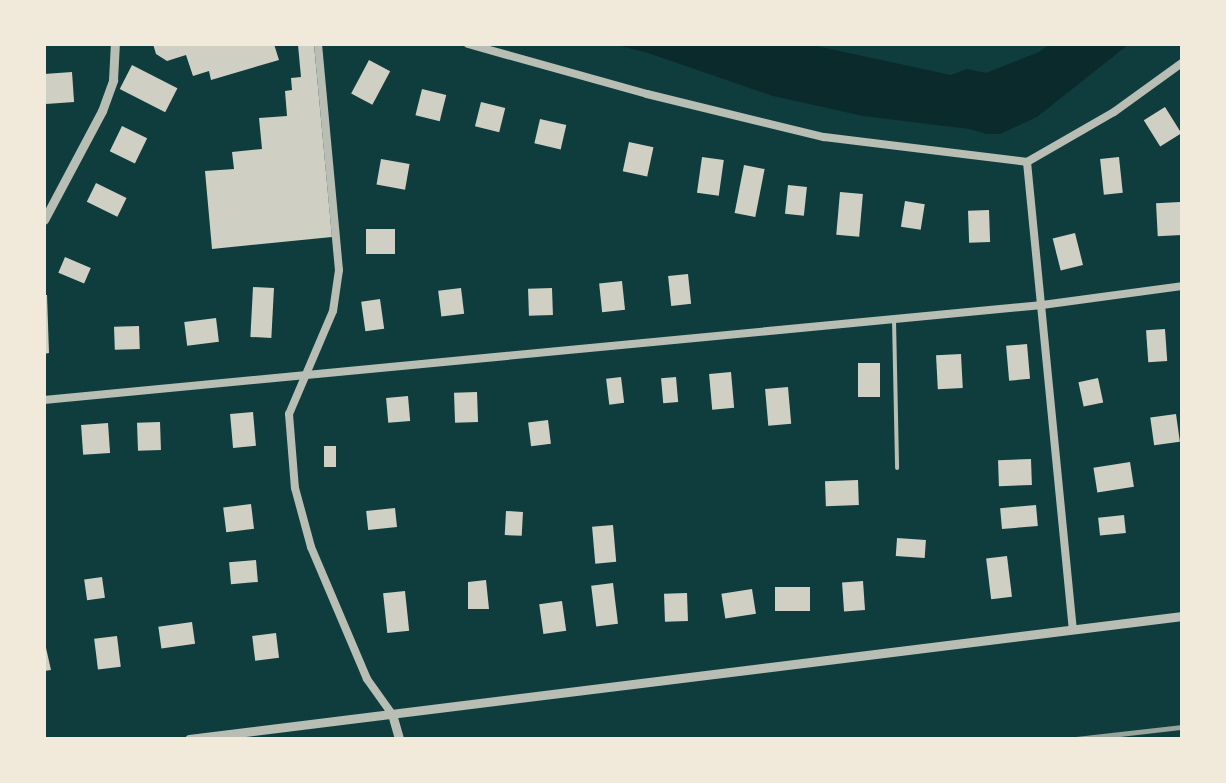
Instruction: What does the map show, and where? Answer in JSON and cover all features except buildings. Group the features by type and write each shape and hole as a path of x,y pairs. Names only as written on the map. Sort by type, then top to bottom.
{"street":[{"path":"44,220 102,111 113,80 115,44"},
{"path":"318,44 339,270 333,311 289,414 295,488 311,547 367,679 392,714 399,739"},
{"path":"468,44 647,94 824,137 1027,162 1114,112 1182,63"},
{"path":"1027,162 1073,630"},
{"path":"44,400 1042,305 1182,286"},
{"path":"189,739 1182,616"}],"lane":[{"path":"894,317 897,468"}],"water":[{"path":"613,44 807,44 951,75 967,69 986,73 1039,52 1050,44 1129,44 1037,117 1000,134 987,134 863,116 773,96"}],"railway":[{"path":"1076,739 1182,727"}]}
